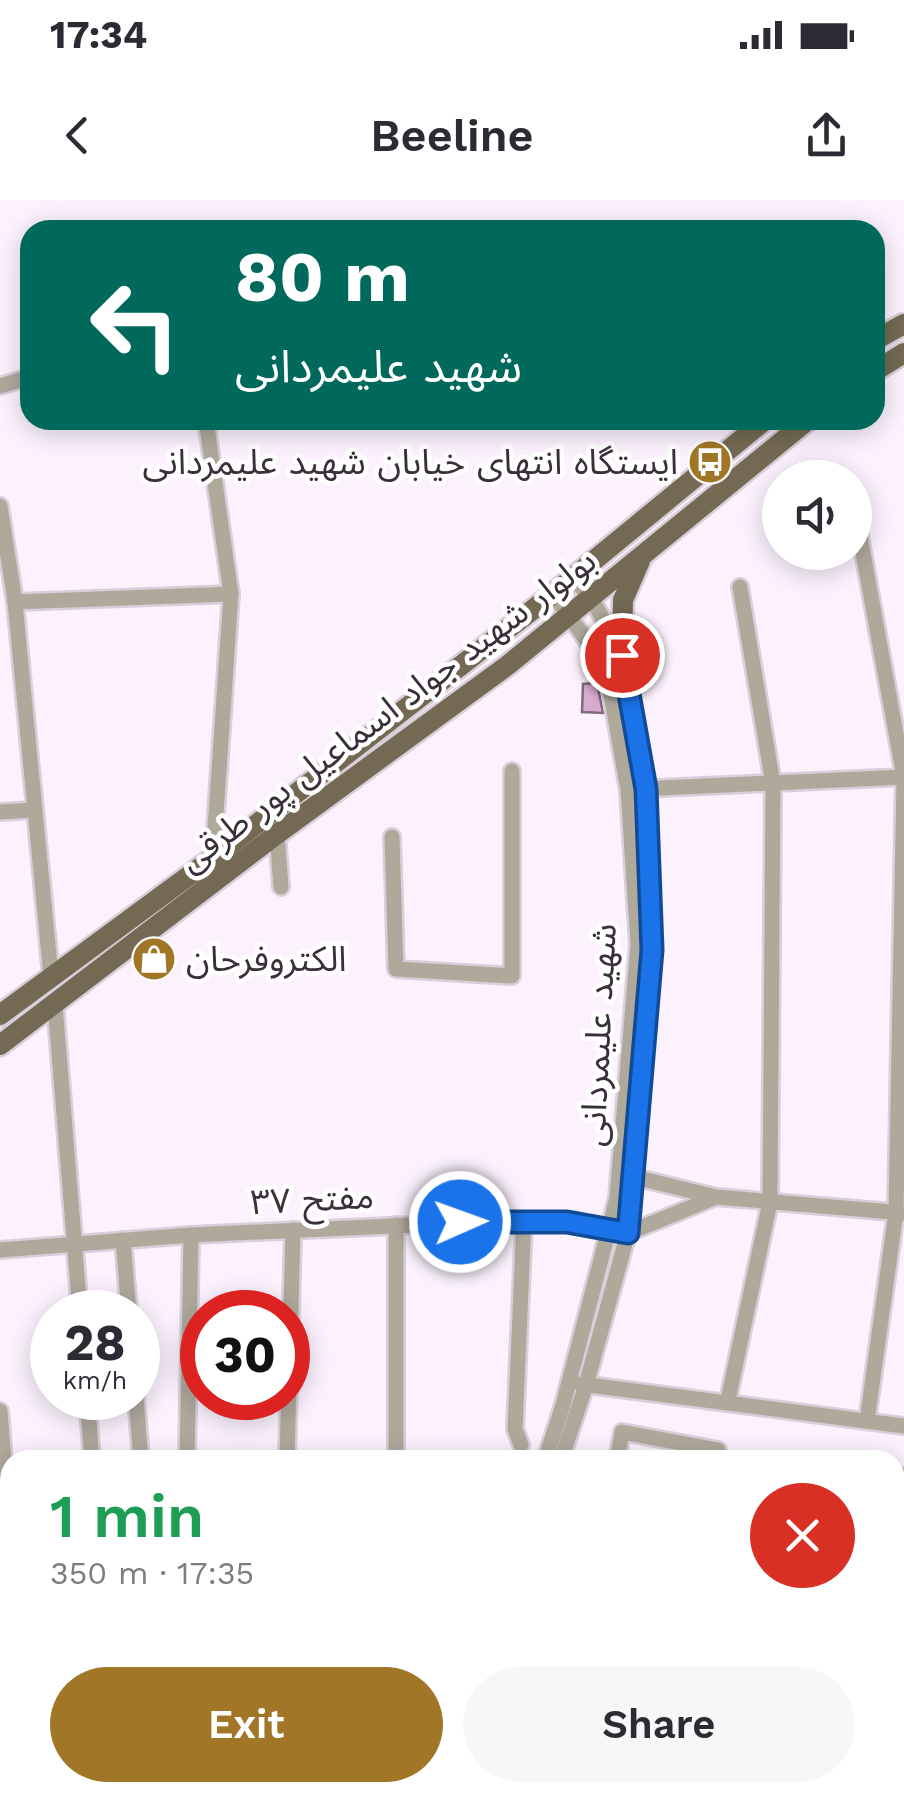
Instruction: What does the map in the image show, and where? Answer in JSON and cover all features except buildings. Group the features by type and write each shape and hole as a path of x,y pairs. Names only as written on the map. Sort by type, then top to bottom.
{"main road":[{"name":"بولوار شهید جواد اسماعیل پور طرقی","path":"2,1012 213,858 554,594 753,430"},
{"name":"بولوار شهید جواد اسماعیل پور طرقی","path":"0,1045 592,599 796,430"},
{"path":"622,655 623,600 644,553"}],"street":[{"path":"207,430 231,594 213,858"},
{"path":"0,506 15,602 52,976"},
{"path":"866,570 904,777 900,1213 866,1420"},
{"name":"شهید علیمردانی","path":"564,1450 586,1385 619,1232 652,950 646,789 622,655 592,599 573,578"},
{"path":"728,1400 770,1202 773,784 740,587"},
{"path":"15,602 231,594"},
{"name":"شهید علیمردانی","path":"554,594 606,667 628,790 638,944 628,1175"},
{"path":"392,837 396,968 512,976 512,771"},
{"path":"628,790 904,777"},
{"path":"0,812 34,810"},
{"path":"277,834 281,888"},
{"path":"56,1004 78,1290"},
{"path":"628,1175 716,1196 900,1213"},
{"path":"619,1232 716,1196"},
{"path":"521,1445 514,1429 524,1220"},
{"name":"مفتح ۳۷","path":"0,1250 192,1235 524,1220 567,1222 619,1232"},
{"path":"396,1225 396,1450"},
{"path":"287,1450 292,1230"},
{"name":"شهید علیمردانی","path":"548,1450 619,1232"},
{"path":"188,1450 192,1235"},
{"path":"123,1240 127,1290"},
{"path":"570,1380 904,1426"},
{"path":"0,1411 4,1450"},
{"path":"88,1420 91,1450"},
{"path":"138,1420 140,1450"},
{"path":"619,1450 622,1432 696,1450"}],"place":[{"name":"ایستگاه انتهای خیابان شهید علیمردانی","path":"710,462"},
{"name":"الکتروفرحان","path":"154,959"}],"route":[{"path":"460,1222 567,1222 628,1233 652,950 646,789 622,655"}]}
